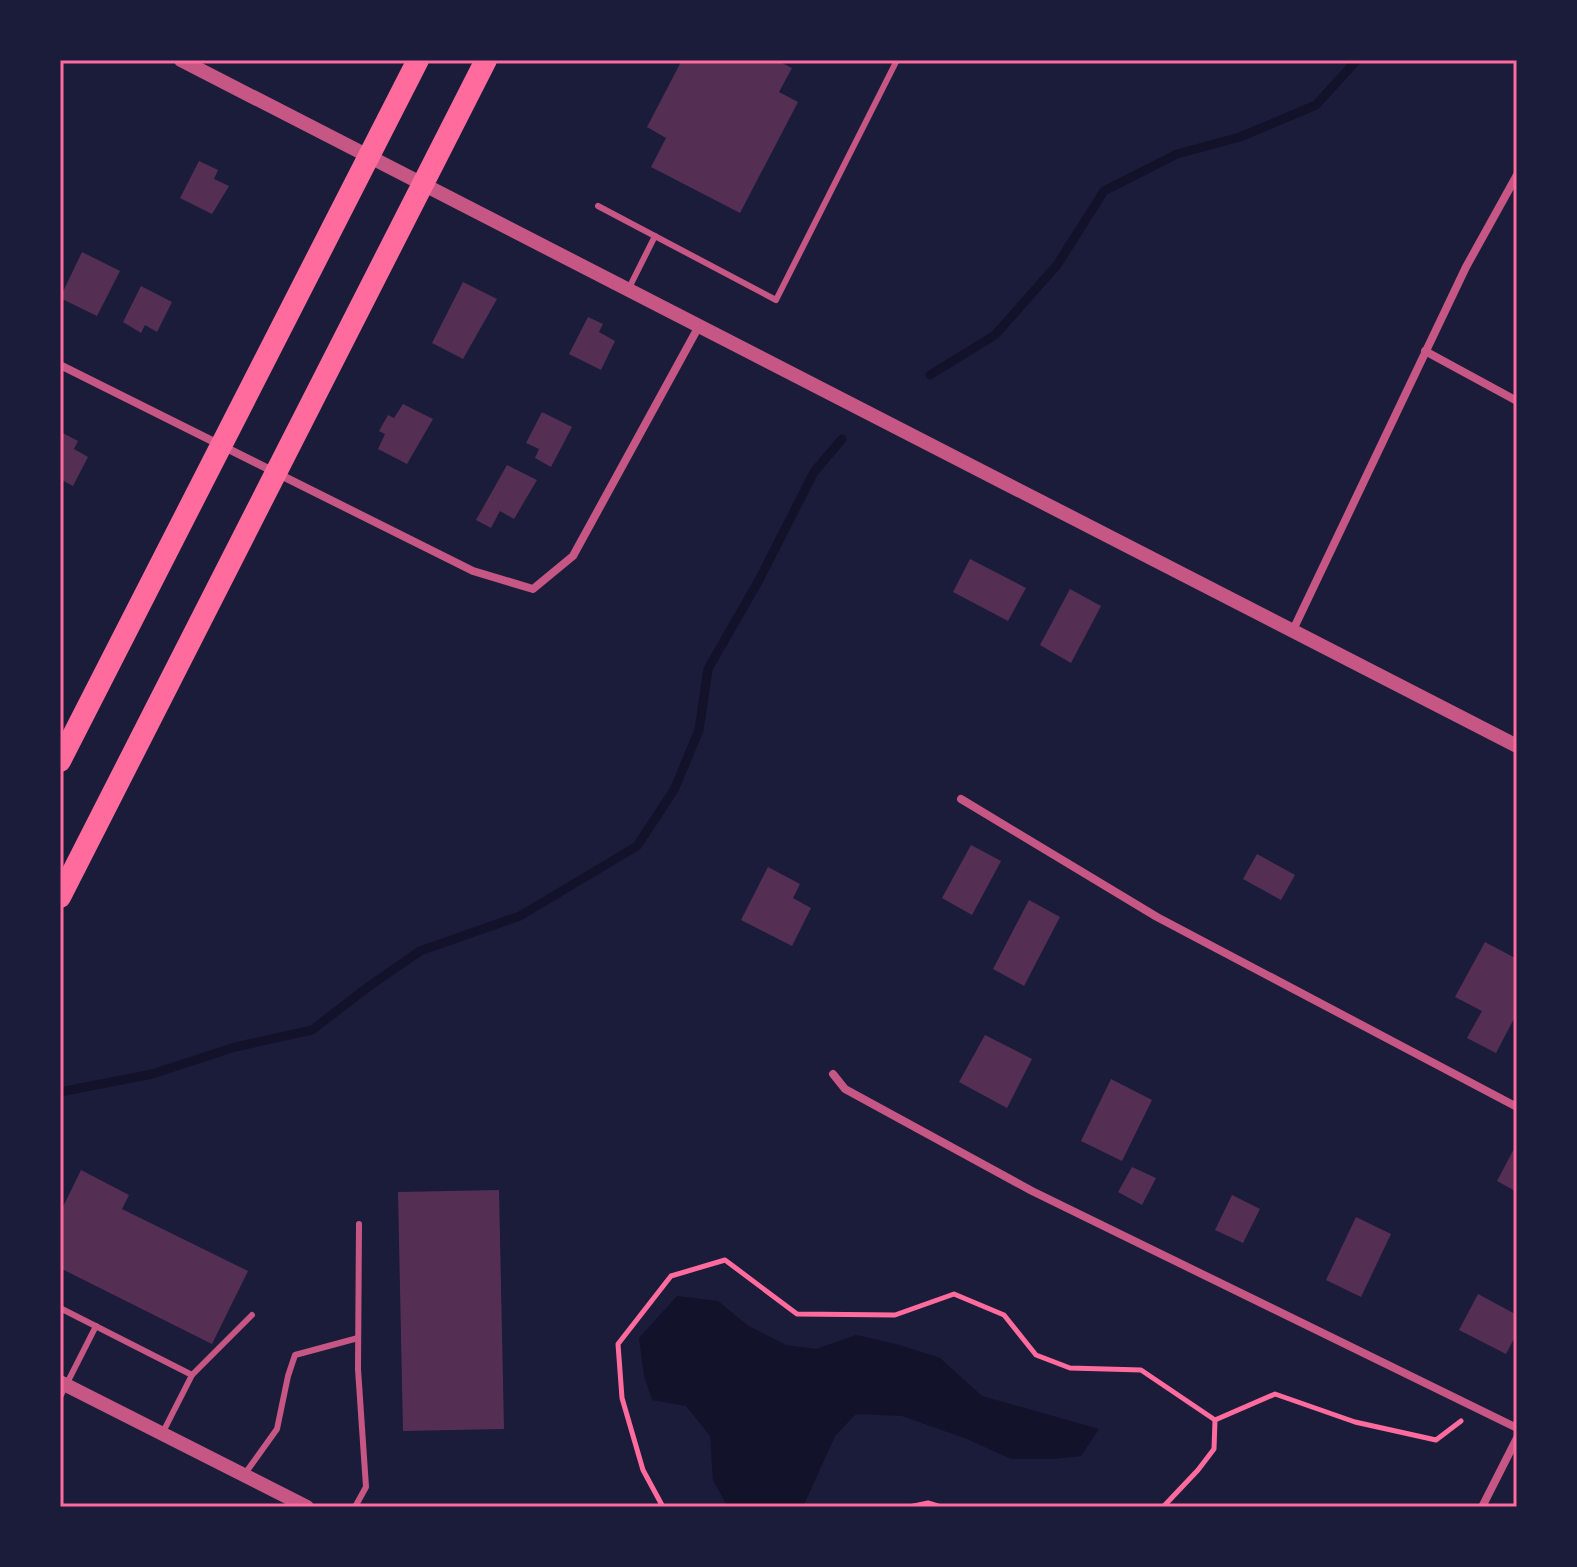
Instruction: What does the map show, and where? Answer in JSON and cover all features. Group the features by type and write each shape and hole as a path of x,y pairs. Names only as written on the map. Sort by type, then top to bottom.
{"highway":[{"path":"60,761 418,60"},
{"path":"60,897 486,60"}],"street":[{"path":"181,60 1517,746"},
{"path":"1293,630 1466,267 1517,175"},
{"path":"60,365 473,571 533,589 573,556 699,326"},
{"path":"1425,351 1517,401"},
{"path":"961,799 1157,917 1517,1107"},
{"path":"833,1074 845,1089 1032,1191 1517,1428"},
{"path":"62,1388 162,1434 301,1506"},
{"path":"1482,1507 1517,1438"}],"lane":[{"path":"598,206 776,300 897,60"},
{"path":"628,290 655,236"},
{"path":"355,1507 366,1487 358,1369 359,1224"},
{"path":"60,1308 192,1375"},
{"path":"162,1434 192,1375 252,1315"},
{"path":"62,1388 96,1326"},
{"path":"244,1475 277,1429 295,1355 358,1338"}],"path":[{"path":"663,1507 643,1470 622,1398 618,1344 671,1276 725,1260 797,1314 895,1315 954,1294 1004,1315 1036,1355 1070,1368 1141,1370 1215,1420"},
{"path":"1215,1420 1275,1394 1355,1422 1436,1440 1478,1409"},
{"path":"1163,1507 1214,1449 1215,1420"},
{"path":"909,1507 928,1503 941,1507"}],"shaded area":[{"path":"677,1296 718,1301 747,1325 786,1345 816,1349 856,1335 896,1344 940,1358 982,1396 1099,1429 1081,1456 1011,1459 967,1439 902,1416 856,1414 835,1436 803,1507 728,1507 713,1480 710,1436 686,1406 652,1400 644,1376 639,1338"}],"building":[{"path":"682,60 776,60 792,68 779,92 798,102 740,213 651,167 666,138 647,127"},
{"path":"199,161 218,170 214,179 229,186 212,214 180,198"},
{"path":"82,252 120,271 97,316 60,298"},
{"path":"463,282 497,299 463,359 432,343"},
{"path":"141,286 172,302 157,332 145,325 141,333 123,322"},
{"path":"588,317 603,324 599,332 615,341 601,370 569,354"},
{"path":"403,404 433,419 407,464 378,449 385,434 379,431 388,415 394,418"},
{"path":"542,412 572,427 551,467 535,458 539,449 526,443"},
{"path":"61,432 78,441 74,449 88,457 73,486 60,479"},
{"path":"507,465 537,480 514,519 500,511 491,528 476,520"},
{"path":"970,559 1026,588 1008,621 953,592"},
{"path":"1070,589 1101,606 1071,663 1040,645"},
{"path":"971,845 1001,861 972,915 942,898"},
{"path":"1257,854 1295,875 1281,900 1243,879"},
{"path":"768,867 800,884 793,898 811,908 792,946 741,920"},
{"path":"1029,900 1060,917 1024,986 993,969"},
{"path":"1485,942 1517,959 1517,1013 1496,1053 1467,1038 1482,1011 1455,997"},
{"path":"985,1035 1032,1059 1007,1108 959,1082"},
{"path":"1111,1079 1152,1100 1122,1161 1081,1141"},
{"path":"1517,1148 1517,1192 1497,1181"},
{"path":"1132,1167 1156,1178 1142,1205 1118,1192"},
{"path":"81,1170 129,1195 122,1209 248,1271 212,1344 60,1268 60,1213"},
{"path":"499,1190 504,1429 403,1431 398,1192"},
{"path":"1232,1195 1260,1209 1243,1243 1215,1230"},
{"path":"1356,1217 1391,1234 1361,1297 1326,1280"},
{"path":"1478,1294 1517,1315 1517,1333 1506,1354 1459,1330"}],"waterway":[{"path":"930,375 995,335 1057,265 1104,191 1177,154 1240,137 1316,105 1357,60"},
{"path":"60,1092 152,1074 235,1047 312,1030 420,951 520,916 637,846 674,790 699,730 708,669 759,580 814,472 842,439"}]}
